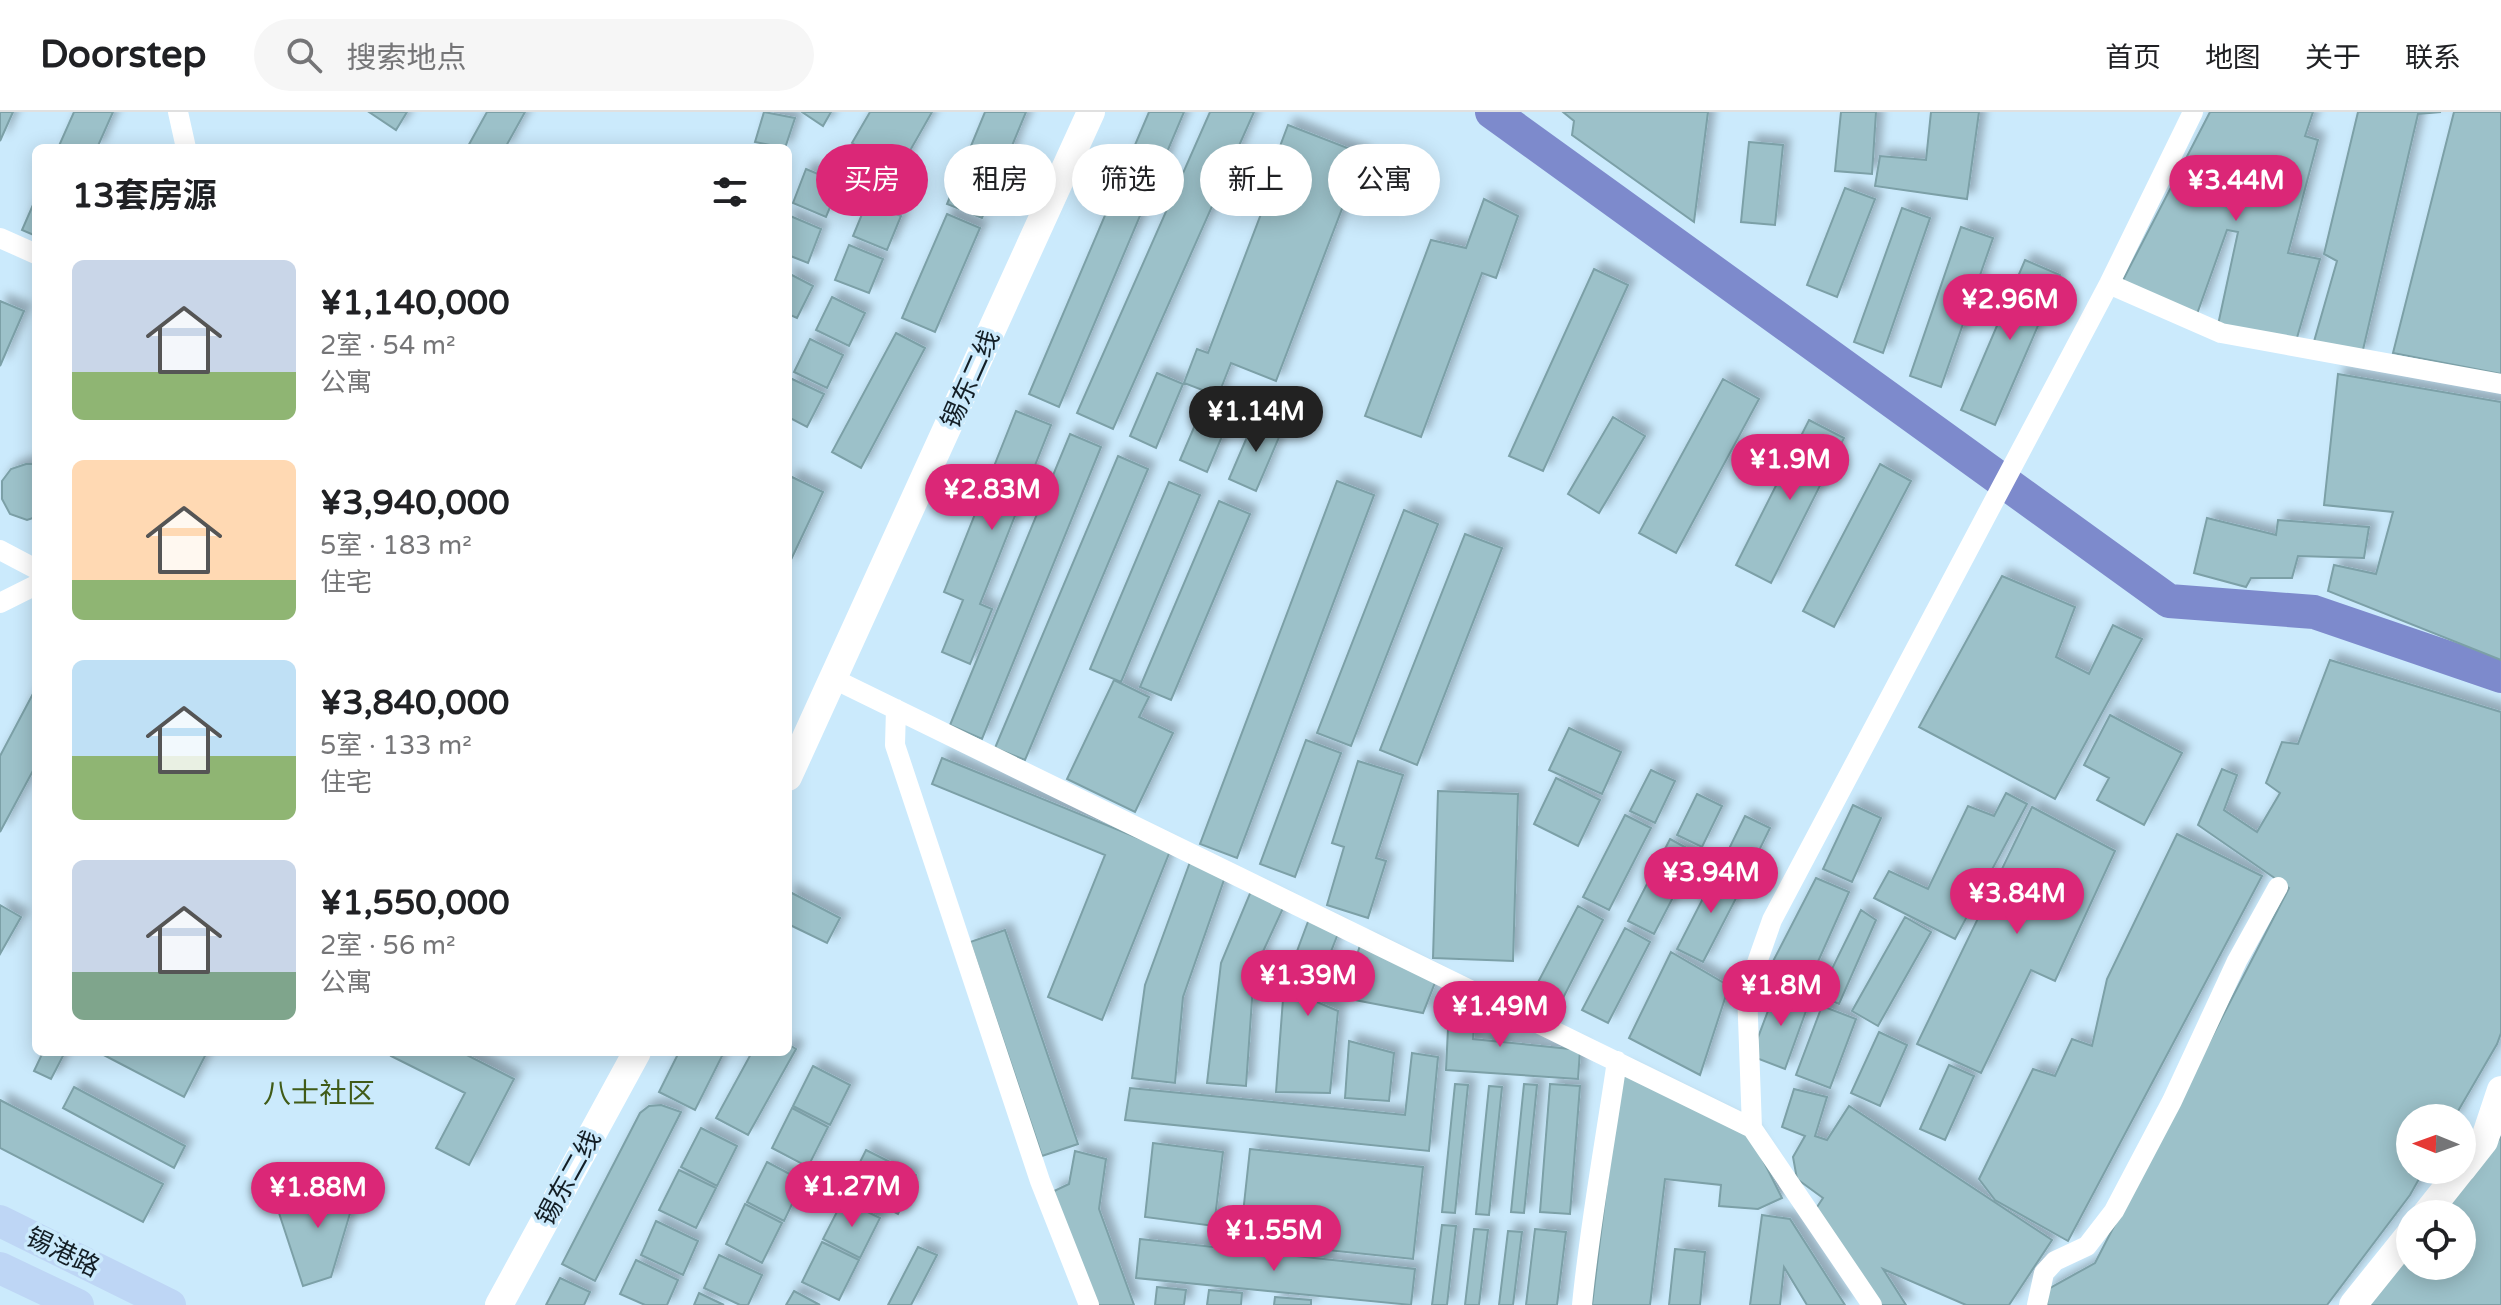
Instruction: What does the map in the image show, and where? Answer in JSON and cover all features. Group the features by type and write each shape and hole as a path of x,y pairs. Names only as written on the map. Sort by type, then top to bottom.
{"main road":[{"name":"锡东二线","path":"792,765 834,679 1091,112"},
{"name":"锡东二线","path":"499,1305 635,1056"},
{"path":"2476,1151 2484,1141 2499,1103"},
{"path":"2437,1200 2449,1184"},
{"name":"锡港路","path":"0,1221 170,1305"},
{"path":"2353,1305 2396,1251"},
{"name":"锡港路","path":"0,1268 78,1305"}],"street":[{"path":"178,112 185,144"},
{"path":"1752,1128 1747,991 1772,920 2109,284 2193,112"},
{"path":"0,238 32,252"},
{"path":"2109,284 2221,333 2501,384"},
{"path":"0,550 32,567"},
{"path":"0,603 32,587"},
{"path":"834,679 1752,1128 1872,1305"},
{"path":"896,709 895,745 1040,1181 1089,1305"},
{"path":"2037,1305 2044,1273 2055,1261 2087,1246 2114,1211 2172,1101 2237,961 2278,887"},
{"path":"1582,1305 1591,1214 1598,1188 1617,1061"}],"building":[{"path":"0,112 13,112 0,141"},
{"path":"74,112 113,112 99,144 60,144"},
{"path":"369,112 407,112 396,130"},
{"path":"487,112 525,112 507,144 469,144"},
{"path":"764,112 795,118 786,144 755,142"},
{"path":"802,112 831,112 823,126"},
{"path":"870,112 932,112 914,144 852,143"},
{"path":"985,112 1026,112 1013,144 972,144"},
{"path":"1149,112 1184,112 1170,144 1135,144"},
{"path":"1210,112 1254,112 1240,144 1200,144 1200,216 1208,216 1113,429 1077,413 1164,216 1184,216 1184,171"},
{"path":"1563,112 1708,112 1694,222 1572,135 1574,121"},
{"path":"1841,112 1876,112 1872,174 1835,171"},
{"path":"1931,112 1979,112 1967,199 1875,186 1880,156 1926,160"},
{"path":"2210,112 2313,112 2305,136 2318,140 2288,253 2320,259 2296,341 2218,325 2238,232 2227,230 2197,314 2122,282"},
{"path":"2358,112 2441,112 2418,114 2362,354 2313,345 2337,261 2324,254"},
{"path":"2454,112 2501,112 2501,374 2393,353"},
{"path":"1288,125 1337,144 1328,144 1328,216 1339,216 1276,381 1231,363 1218,396 1184,383 1197,349 1208,353 1260,216 1312,216 1312,144 1281,144"},
{"path":"1749,142 1783,145 1775,225 1741,222"},
{"path":"806,169 816,173 816,213 793,203"},
{"path":"1845,188 1875,199 1837,297 1807,285"},
{"path":"1484,199 1518,216 1496,278 1482,273 1421,437 1365,416 1431,240 1466,248"},
{"path":"32,207 32,234 22,230"},
{"path":"1902,208 1930,218 1883,353 1854,342"},
{"path":"861,216 901,216 887,250 853,236"},
{"path":"946,216 980,228 935,332 902,318"},
{"path":"1105,216 1140,216 1059,407 1029,394"},
{"path":"792,217 821,229 808,263 792,257"},
{"path":"1961,227 1993,238 1941,387 1910,376"},
{"path":"849,245 883,259 869,293 835,280"},
{"path":"2025,260 2060,275 1995,425 1961,410"},
{"path":"1594,269 1628,285 1543,471 1509,456"},
{"path":"792,275 813,286 797,318 792,316"},
{"path":"832,297 865,313 849,346 816,330"},
{"path":"0,301 24,311 0,366"},
{"path":"896,333 925,348 861,468 832,452"},
{"path":"810,339 843,355 827,388 794,372"},
{"path":"1157,373 1183,384 1156,448 1130,436"},
{"path":"2338,374 2501,402 2501,660 2328,591 2334,565 2376,574 2393,512 2324,505"},
{"path":"792,379 824,394 807,427 792,419"},
{"path":"1723,379 1759,399 1676,553 1639,533"},
{"path":"1207,397 1234,408 1207,472 1180,460"},
{"path":"1016,411 1051,425 980,604 992,609 970,664 942,652 963,600 944,592"},
{"path":"1256,416 1283,428 1256,491 1229,479"},
{"path":"1613,417 1645,436 1599,513 1568,494"},
{"path":"1809,420 1844,438 1771,583 1736,565"},
{"path":"1070,434 1101,447 982,739 950,725"},
{"path":"1118,456 1148,469 1025,760 995,748"},
{"path":"32,464 32,518 27,520 10,514 2,499 2,481 11,469"},
{"path":"1880,464 1911,481 1834,627 1803,611"},
{"path":"792,477 823,492 792,558"},
{"path":"1337,481 1374,495 1237,858 1200,844"},
{"path":"1169,482 1200,495 1121,682 1090,669"},
{"path":"1219,501 1250,514 1171,700 1140,687"},
{"path":"1404,510 1438,524 1351,746 1317,733"},
{"path":"2207,518 2276,535 2278,520 2369,527 2364,558 2298,556 2292,578 2251,578 2246,587 2194,573"},
{"path":"1465,534 1502,548 1417,765 1380,750"},
{"path":"2002,576 2075,607 2056,657 2089,674 2113,625 2142,639 2055,799 1919,727"},
{"path":"2330,660 2501,712 2501,1033 2497,1044 2462,1104 2396,1104 2396,1184 2416,1184 2406,1200 2396,1200 2396,1214 2327,1305 2047,1305 2048,1289 2095,1263 2289,888 2198,825 2222,769 2237,775 2224,810 2257,832 2280,793 2266,783 2282,742 2298,744"},
{"path":"1114,680 1149,697 1139,717 1173,733 1135,812 1067,779"},
{"path":"32,696 32,772 0,832 0,756"},
{"path":"2110,715 2182,753 2144,825 2097,800 2109,778 2084,765"},
{"path":"1569,728 1621,752 1602,794 1549,770"},
{"path":"1306,740 1341,753 1295,877 1260,864"},
{"path":"942,758 1170,851 1102,1020 1048,997 1105,855 932,784"},
{"path":"1358,761 1403,775 1376,858 1386,861 1368,918 1327,905 1344,847 1332,843"},
{"path":"1651,770 1675,781 1655,823 1630,811"},
{"path":"1556,778 1600,800 1578,846 1534,824"},
{"path":"1438,791 1518,794 1513,961 1433,958"},
{"path":"2006,793 2027,804 1955,939 1874,898 1889,871 1928,889 1968,806 1994,816"},
{"path":"1697,794 1722,806 1702,847 1677,835"},
{"path":"1853,805 1881,818 1852,882 1823,869"},
{"path":"2032,807 2115,851 2055,981 2031,970 1981,1073 1917,1044"},
{"path":"1625,815 1651,828 1609,910 1583,897"},
{"path":"1745,816 1770,828 1750,869 1725,857"},
{"path":"2177,834 2262,876 2068,1241 1995,1200 1979,1179 2033,1069 2055,1076 2072,1039 2092,1046 2107,979"},
{"path":"1670,839 1696,853 1654,934 1628,921"},
{"path":"1190,862 1225,877 1183,997 1175,1083 1132,1078 1145,985"},
{"path":"1719,867 1745,881 1703,962 1677,949"},
{"path":"1816,878 1849,892 1816,966 1830,973 1861,910 1876,920 1839,1004 1767,973"},
{"path":"1251,891 1284,906 1254,971 1246,1086 1207,1083 1221,963"},
{"path":"792,893 840,918 827,943 792,926"},
{"path":"0,905 21,917 0,954"},
{"path":"1578,906 1603,920 1561,1002 1535,988"},
{"path":"1905,917 1931,932 1878,1026 1852,1011"},
{"path":"1309,919 1339,931 1312,1000 1338,1011 1330,1093 1276,1092 1284,986"},
{"path":"1625,928 1650,942 1608,1023 1582,1010"},
{"path":"1005,930 1078,1144 1042,1156 970,942"},
{"path":"1361,942 1436,980 1423,1013 1344,998"},
{"path":"1671,952 1729,986 1700,1075 1629,1038"},
{"path":"1450,987 1476,1001 1473,1039 1580,1050 1578,1079 1446,1070"},
{"path":"1777,987 1810,1000 1785,1069 1751,1056"},
{"path":"1822,1006 1856,1019 1830,1088 1796,1075"},
{"path":"1879,1032 1907,1045 1880,1106 1851,1093"},
{"path":"1349,1041 1394,1053 1389,1101 1345,1098"},
{"path":"792,1046 796,1049 748,1135 716,1118 750,1056 792,1056"},
{"path":"1412,1053 1438,1057 1429,1151 1125,1120 1130,1088 1405,1115"},
{"path":"41,1056 63,1056 51,1079 34,1071"},
{"path":"106,1056 205,1056 184,1097"},
{"path":"391,1056 469,1056 514,1079 469,1165 436,1148 465,1093"},
{"path":"677,1056 722,1056 695,1110 659,1092"},
{"path":"1949,1065 1974,1076 1945,1140 1920,1129"},
{"path":"813,1066 850,1085 830,1125 793,1106"},
{"path":"1621,1070 1749,1132 1782,1198 1758,1209 1719,1206 1721,1185 1665,1179 1650,1305 1592,1305"},
{"path":"1455,1084 1468,1085 1455,1213 1442,1212"},
{"path":"1524,1084 1537,1085 1524,1213 1511,1212"},
{"path":"1550,1084 1580,1086 1570,1214 1540,1212"},
{"path":"1489,1086 1502,1087 1489,1215 1476,1214"},
{"path":"74,1087 185,1146 174,1168 63,1108"},
{"path":"1794,1089 1827,1097 1815,1136 1827,1140 1849,1106 2052,1240 2009,1305 1966,1305 1883,1269 1906,1305 1879,1305 1815,1210 1823,1198 1797,1179 1793,1157 1805,1136 1782,1127"},
{"path":"0,1100 163,1184 143,1222 0,1148"},
{"path":"661,1105 681,1112 595,1281 562,1264 640,1113 649,1106"},
{"path":"792,1108 828,1127 808,1167 772,1148"},
{"path":"701,1128 737,1146 717,1186 681,1167"},
{"path":"2501,1137 2501,1305 2368,1305 2396,1270 2396,1280 2476,1280 2476,1200 2451,1200 2464,1184 2476,1184 2476,1169"},
{"path":"1153,1143 1223,1152 1214,1226 1145,1217"},
{"path":"1250,1149 1423,1167 1413,1259 1240,1241"},
{"path":"866,1150 916,1175 898,1214 847,1188"},
{"path":"1075,1151 1106,1159 1099,1209 1134,1305 1097,1305 1052,1192 1069,1184"},
{"path":"767,1162 803,1181 784,1221 747,1202"},
{"path":"679,1170 716,1188 696,1228 659,1210"},
{"path":"360,1180 331,1277 303,1286 277,1207"},
{"path":"843,1200 880,1218 860,1258 823,1239"},
{"path":"745,1204 782,1223 762,1263 726,1244"},
{"path":"1762,1215 1790,1219 1845,1305 1807,1305 1784,1267 1780,1305 1750,1305"},
{"path":"656,1221 698,1241 683,1275 641,1255"},
{"path":"1442,1225 1456,1226 1447,1305 1432,1305"},
{"path":"1474,1229 1488,1230 1479,1305 1465,1305"},
{"path":"1535,1229 1566,1232 1557,1305 1526,1305"},
{"path":"1508,1231 1522,1232 1513,1305 1499,1305"},
{"path":"1140,1239 1415,1269 1411,1305 1136,1278"},
{"path":"822,1242 859,1260 839,1300 802,1282"},
{"path":"918,1247 937,1255 911,1305 888,1305"},
{"path":"1675,1249 1705,1252 1700,1305 1669,1305"},
{"path":"719,1255 762,1275 748,1305 740,1305 704,1288"},
{"path":"636,1260 678,1280 667,1305 645,1305 620,1294"},
{"path":"560,1278 590,1292 584,1305 546,1305"},
{"path":"1157,1287 1186,1290 1184,1305 1155,1305"},
{"path":"1209,1290 1242,1293 1241,1305 1207,1305"},
{"path":"794,1291 820,1305 786,1305"},
{"path":"699,1293 724,1305 694,1305"},
{"path":"1275,1297 1311,1300 1311,1305 1274,1305"}],"waterway":[{"path":"1492,112 2169,601 2314,612 2501,676"}],"district":[{"name":"八士社区","path":"319,1093"}]}
